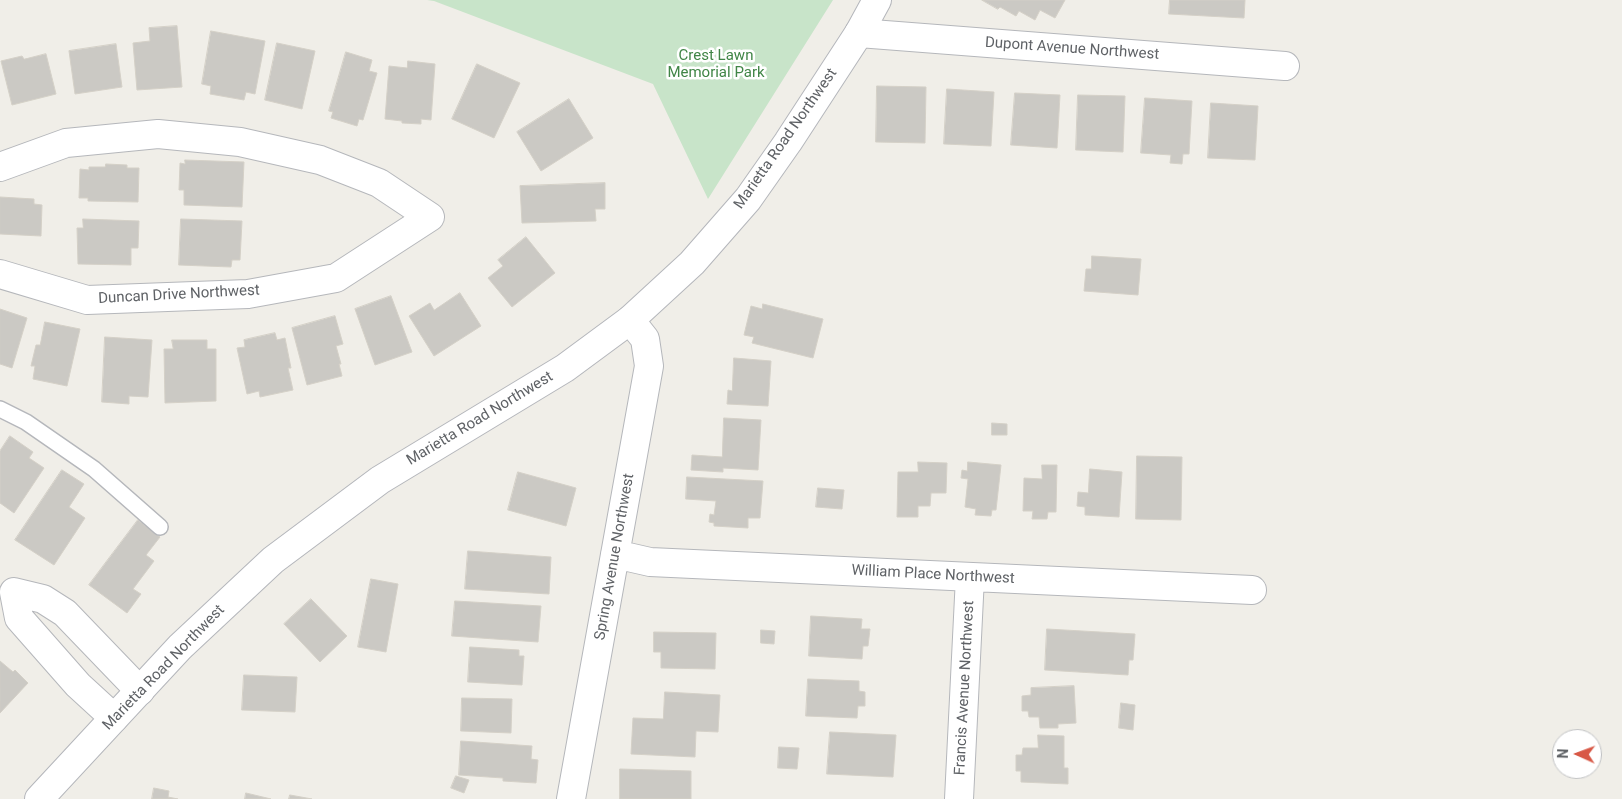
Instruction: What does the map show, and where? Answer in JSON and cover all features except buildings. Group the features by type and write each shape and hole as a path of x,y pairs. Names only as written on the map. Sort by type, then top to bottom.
{"street":[{"name":"Marietta Road Northwest","path":"39,799 180,647 273,560 380,480 565,368 630,320 692,263 748,198 788,142 877,0"},
{"name":"Dupont Avenue Northwest","path":"858,32 1285,66"},
{"name":"Duncan Drive Northwest","path":"0,167 66,142 158,134 240,142 320,160 362,176 379,183 430,217 336,278 248,294 87,300 0,274"},
{"name":"Spring Avenue Northwest","path":"571,799 649,366 645,339 630,320"},
{"name":"William Place Northwest","path":"615,554 650,562 1252,590"},
{"name":"Francis Avenue Northwest","path":"959,799 970,577"},
{"path":"7,588 43,599 65,613 140,690"},
{"path":"7,588 19,618 78,685 114,718"}],"lane":[{"path":"0,409 26,422 94,469 160,527"}],"green space":[{"name":"Crest Lawn Memorial Park","path":"427,0 833,0 708,199 653,84 434,1"}]}
